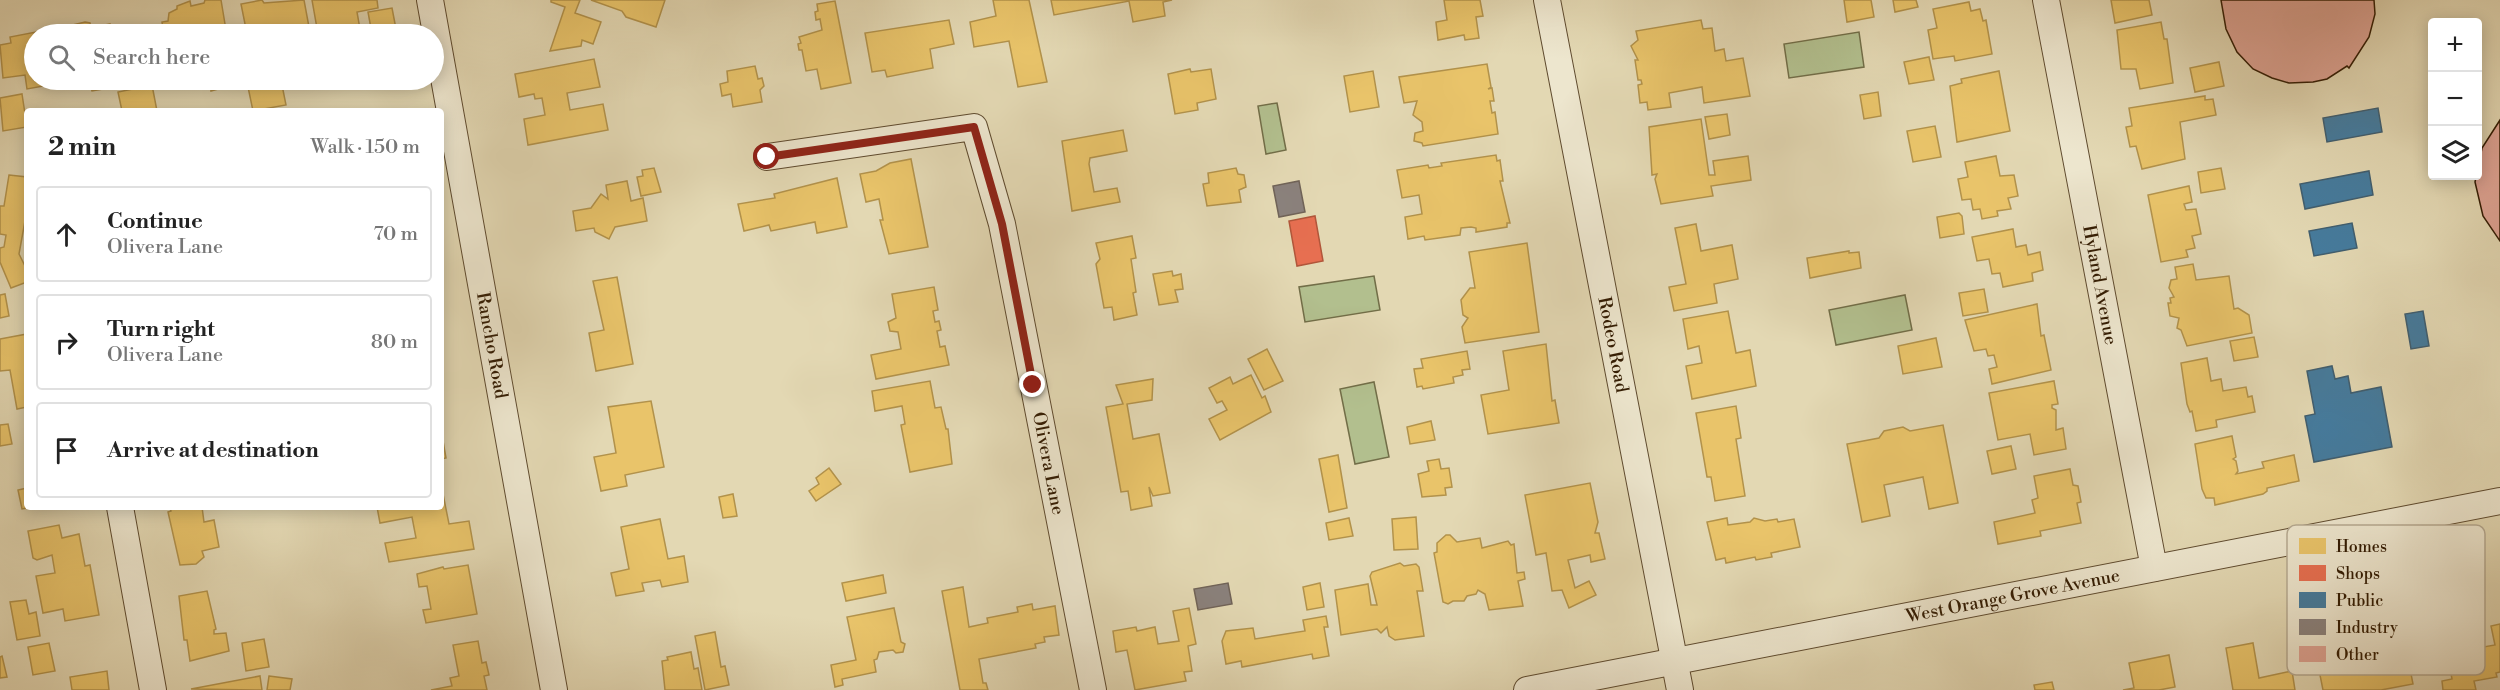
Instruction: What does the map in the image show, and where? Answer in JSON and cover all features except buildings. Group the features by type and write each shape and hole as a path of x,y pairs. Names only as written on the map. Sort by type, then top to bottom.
{"street":[{"name":"Rancho Road","path":"430,0 434,24"},
{"name":"Rodeo Road","path":"1547,0 1680,690"},
{"name":"Hyland Avenue","path":"2046,0 2154,568"},
{"name":"Rancho Road","path":"444,78 554,690"},
{"name":"Olivera Lane","path":"767,157 974,127 1002,224 1093,690"},
{"name":"West Orange Grove Avenue","path":"2376,525 2500,501"},
{"path":"121,510 153,690"},
{"name":"West Orange Grove Avenue","path":"1527,690 2287,542"}],"green space":[{"path":"1859,32 1864,67 1789,78 1784,44"},
{"path":"1277,103 1286,150 1266,154 1258,106"},
{"path":"1374,276 1380,310 1305,322 1299,287"},
{"path":"1905,295 1912,330 1836,345 1829,310"},
{"path":"1374,382 1389,457 1355,464 1340,389"}],"route":[{"path":"767,157 974,127 1002,224 1033,385"}]}
